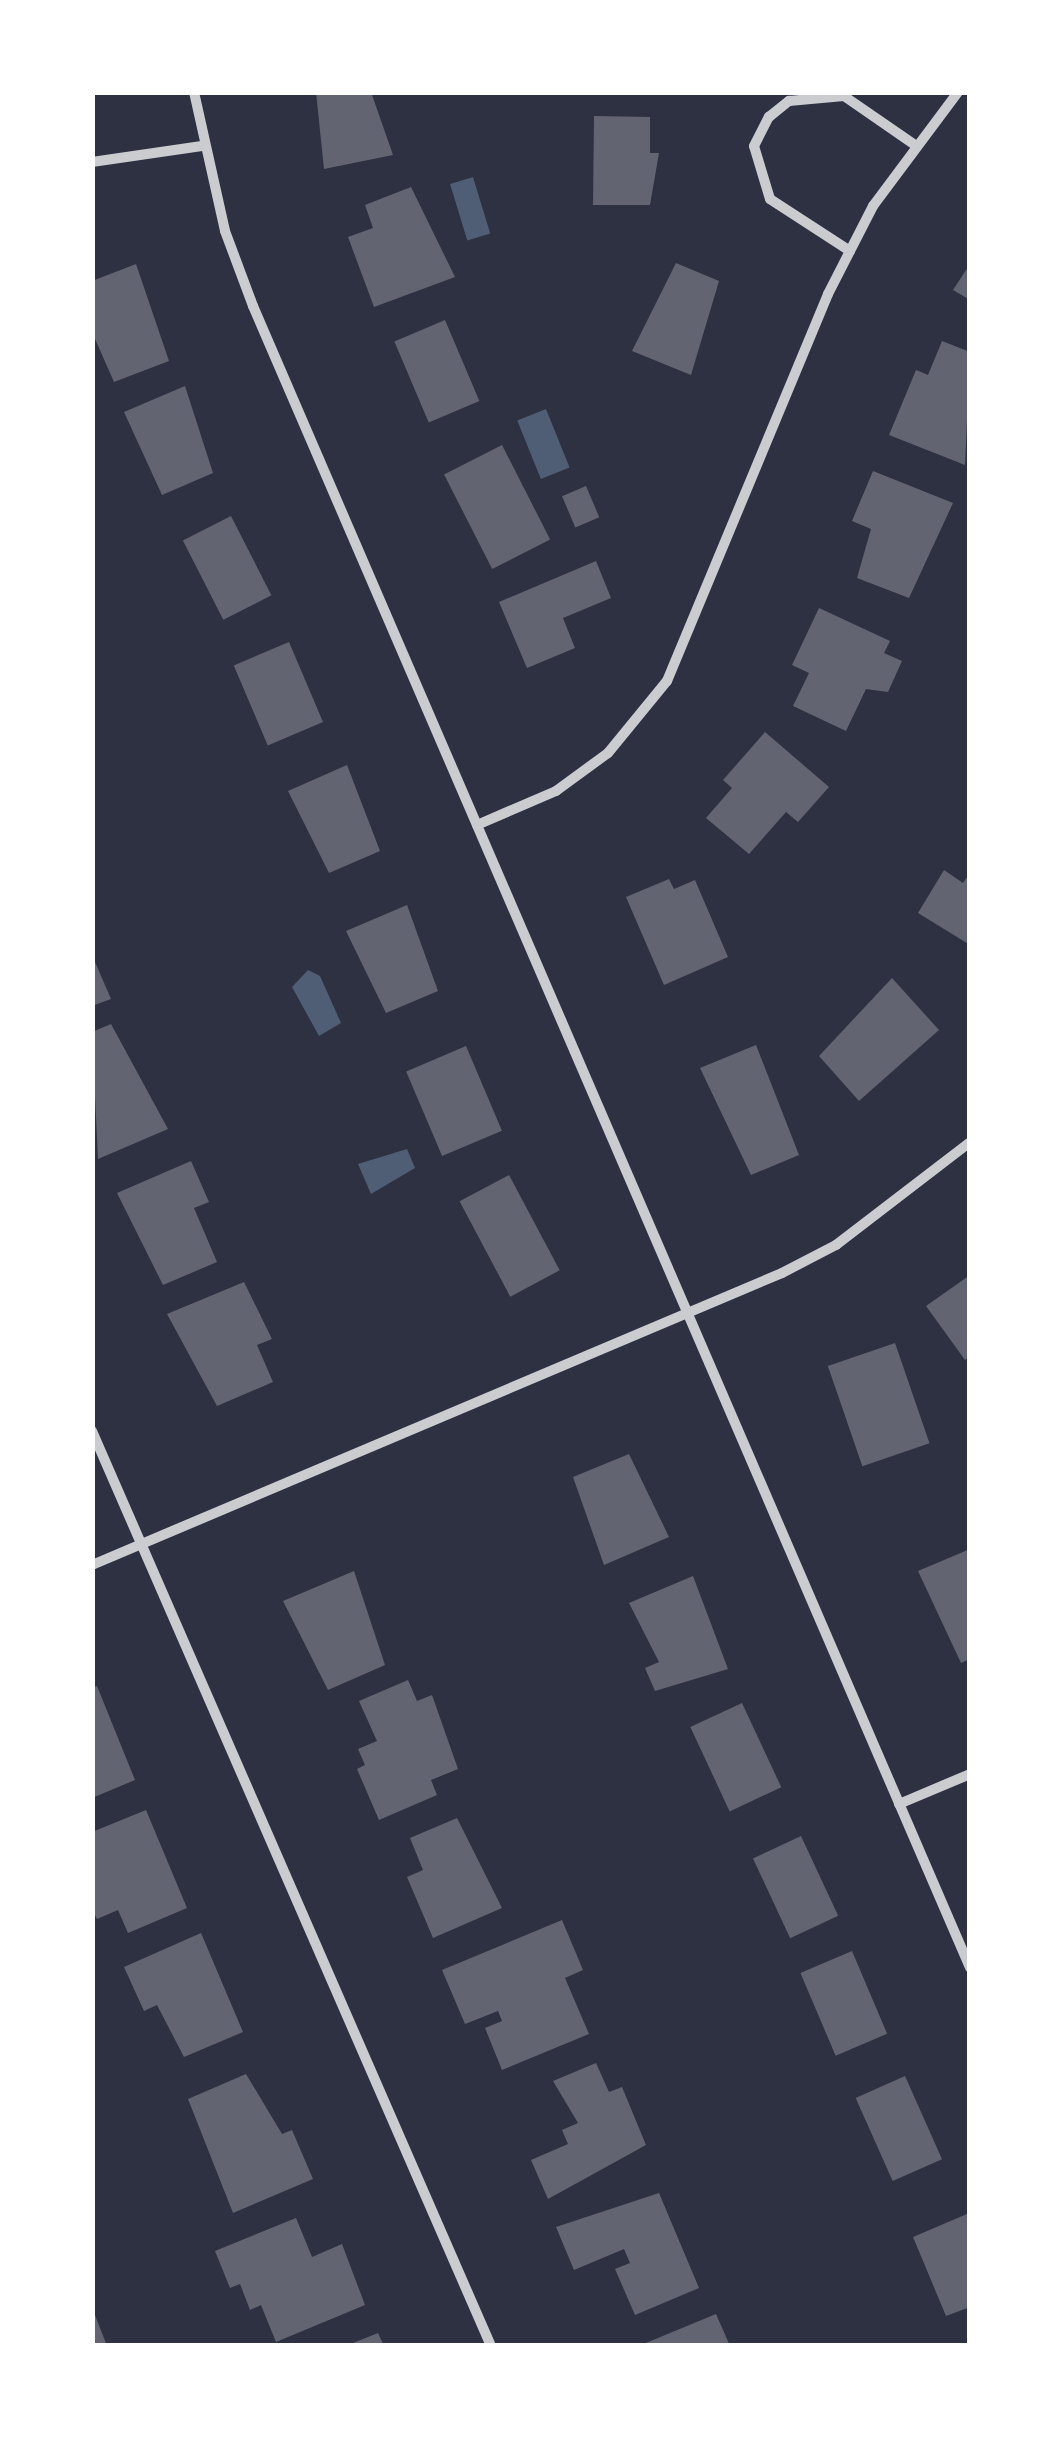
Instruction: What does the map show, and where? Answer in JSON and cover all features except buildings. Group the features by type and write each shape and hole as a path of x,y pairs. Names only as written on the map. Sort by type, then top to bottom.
{"street":[{"path":"194,92 202,146 253,306 970,1968"},
{"path":"477,825 556,790 608,753 667,681 850,251 914,145 958,92"},
{"path":"850,251 770,199 754,146 769,117 789,101 844,96 914,145"},
{"path":"92,162 202,146"},
{"path":"92,1566 688,1314 836,1245 970,1142"},
{"path":"92,1431 490,2346"},
{"path":"899,1804 970,1774"}],"water":[{"path":"473,177 490,233 467,240 450,184"},
{"path":"546,409 570,467 541,479 517,421"},
{"path":"308,970 320,976 341,1023 319,1036 292,987"},
{"path":"407,1149 415,1168 371,1194 358,1164"}]}
